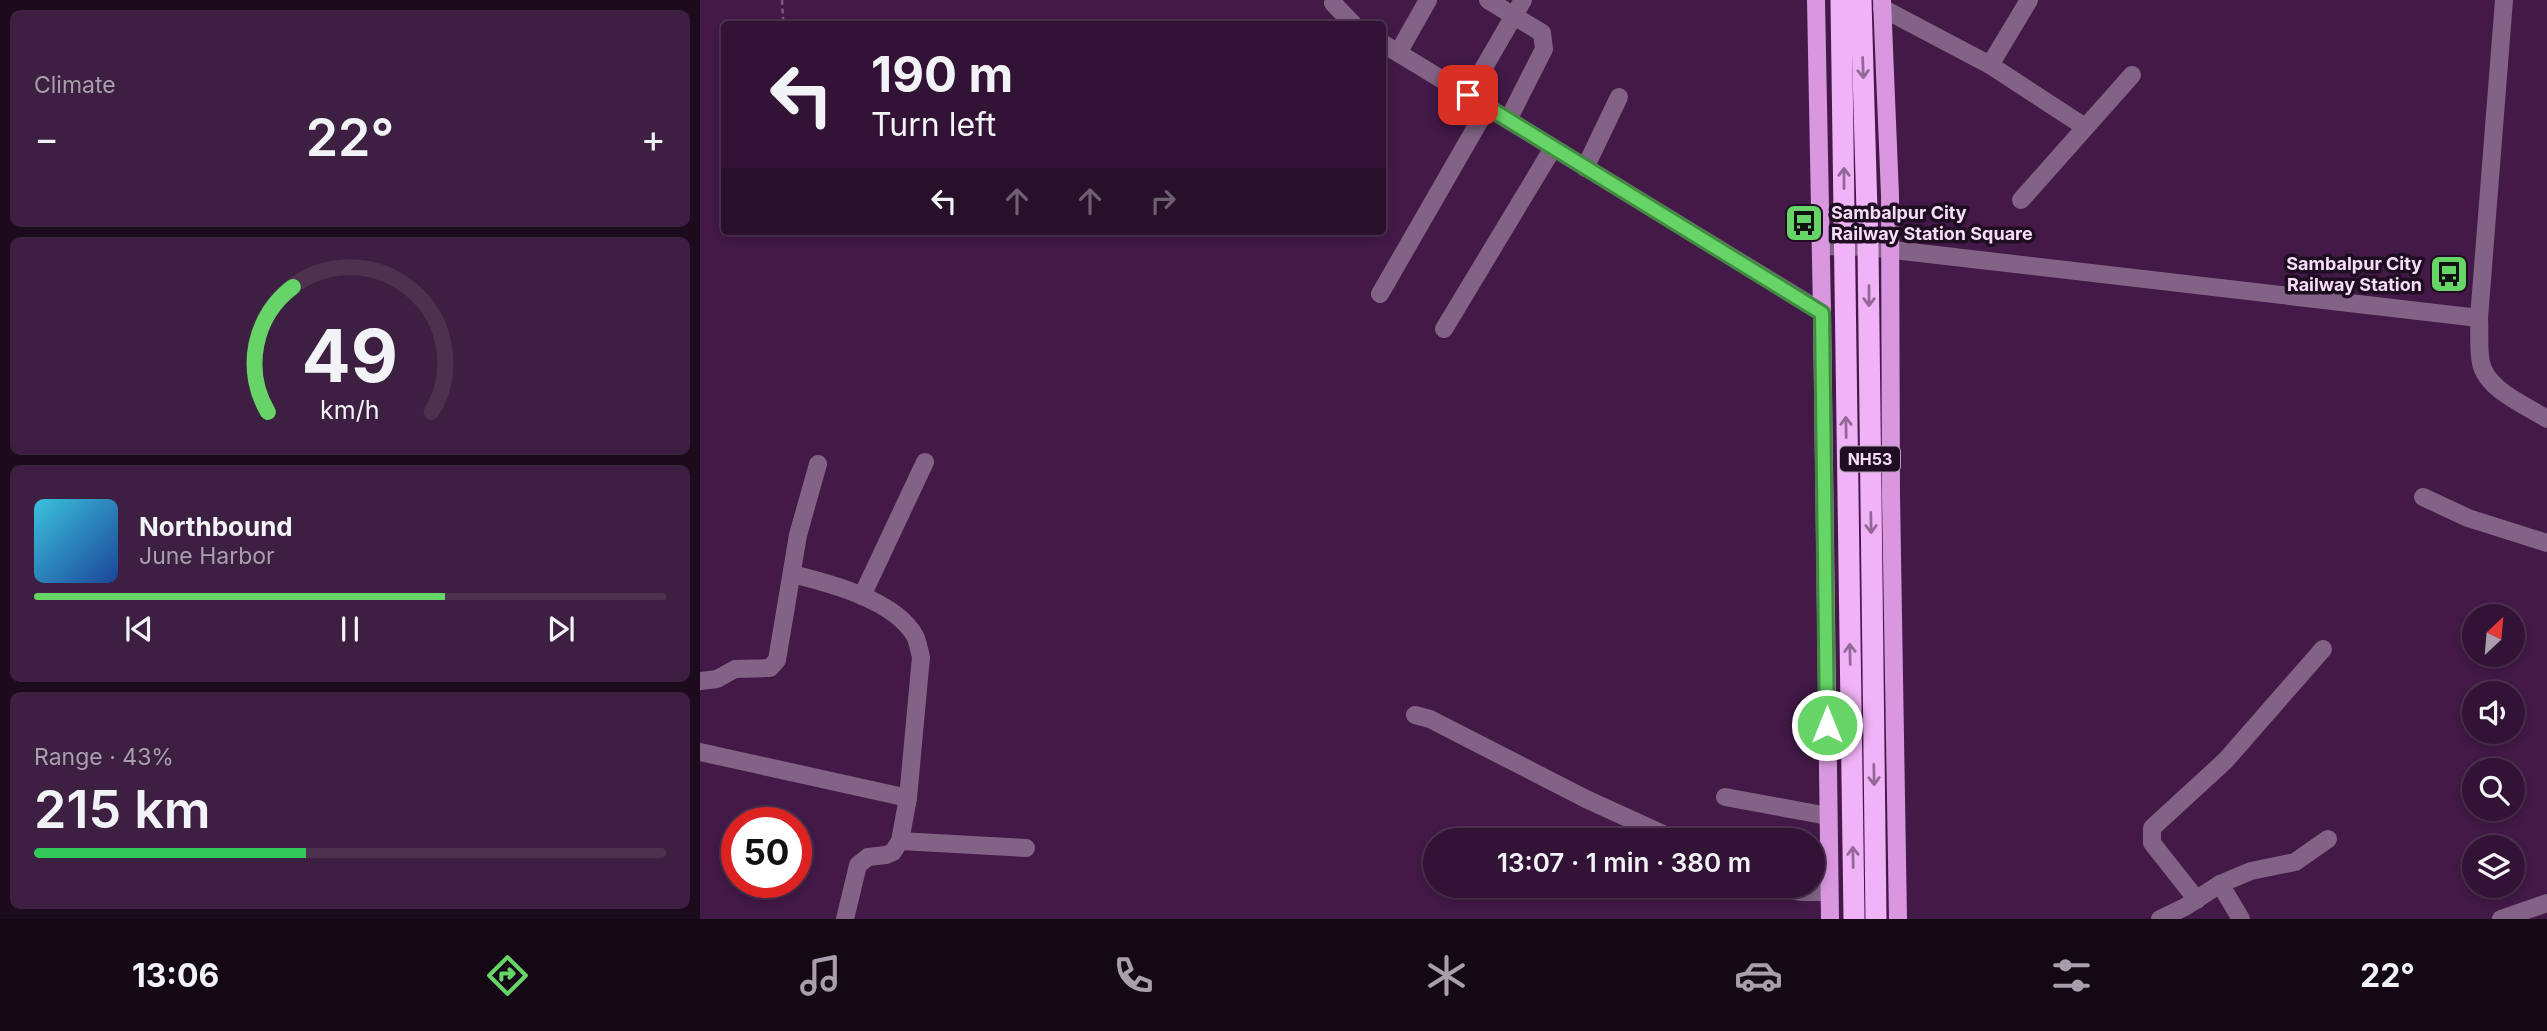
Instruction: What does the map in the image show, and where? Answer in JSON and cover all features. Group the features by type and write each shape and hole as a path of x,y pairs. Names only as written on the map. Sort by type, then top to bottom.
{"highway":[{"name":"NH53","path":"1841,0 1854,919"},
{"name":"NH53","path":"1861,0 1868,247 1876,919"}],"main road":[{"path":"1816,0 1830,919"},
{"path":"1882,4 1890,249 1898,919"}],"street":[{"path":"1334,0 1332,3 1350,21"},
{"path":"1398,53 1428,0"},
{"path":"1488,0 1518,7 1542,33 1545,40 1544,49 1508,120"},
{"path":"1990,65 2029,0"},
{"path":"2504,0 2479,318 2481,362 2489,380 2547,419"},
{"path":"1882,4 1990,65 2085,127"},
{"path":"1468,95 1518,7"},
{"path":"1386,46 1822,313"},
{"path":"2021,200 2132,75"},
{"path":"1585,168 1619,97"},
{"path":"1380,293 1487,108"},
{"path":"1444,328 1553,148"},
{"path":"1821,246 1890,249 2479,318"},
{"path":"862,596 925,462"},
{"path":"700,681 717,679 735,670 763,670 774,664 779,654 798,535 818,464"},
{"path":"2423,497 2468,517 2547,544"},
{"path":"792,574 840,586 903,621 916,637 921,657 908,798 900,841 893,852 868,857 858,865 845,919"},
{"path":"2193,908 2152,842 2152,828 2226,760 2323,649"},
{"path":"1415,715 1430,719 1586,799 1650,828"},
{"path":"700,752 908,798"},
{"path":"1725,797 1828,816"},
{"path":"2160,919 2193,908 2220,884 2251,871 2295,862 2328,839"},
{"path":"900,841 1026,848"},
{"path":"2220,884 2241,919"},
{"path":"1825,892 1829,892"},
{"path":"2501,919 2547,903"},
{"path":"2546,919 2547,912"}],"path":[{"path":"782,0 785,21"}],"place":[{"name":"Sambalpur City Railway Station Square","path":"1804,223"},
{"name":"Sambalpur City Railway Station","path":"2449,274"}],"route":[{"path":"1468,95 1822,313 1827,725"}]}
